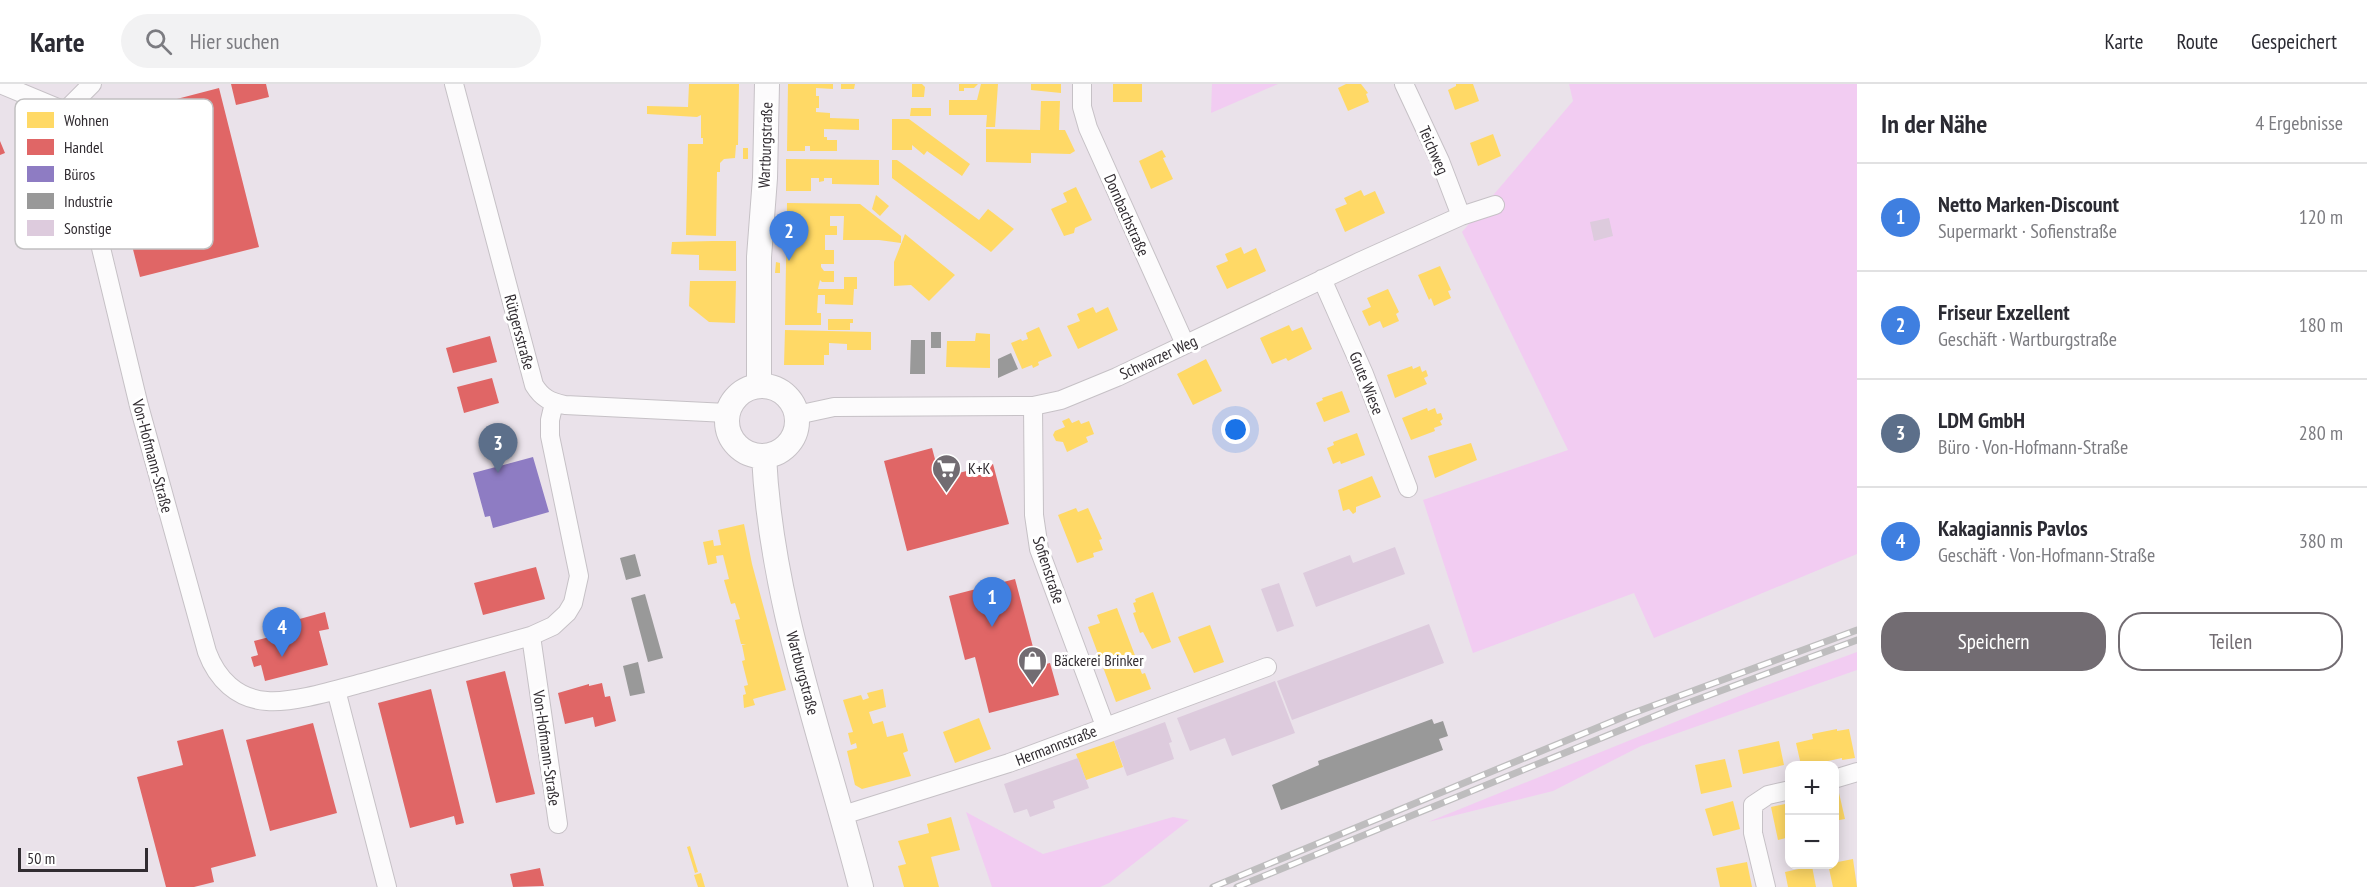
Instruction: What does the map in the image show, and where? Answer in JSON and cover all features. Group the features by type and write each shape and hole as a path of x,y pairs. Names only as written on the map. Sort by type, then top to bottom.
{"main road":[{"name":"Wartburgstraße","path":"759,385 759,248 765,178 767,84"},
{"path":"759,385 774,387 787,395 797,415 796,432 787,446 764,456 745,452 735,444 728,432 727,413 732,403 748,388 759,385"},
{"name":"Wartburgstraße","path":"764,456 768,513 778,572 803,677 843,815 861,887"}],"street":[{"path":"0,84 36,99"},
{"path":"77,99 92,84"},
{"name":"Rütgersstraße","path":"454,84 534,385 542,396 554,403"},
{"name":"Dornbachstraße","path":"1082,84 1082,107 1088,128 1185,344"},
{"name":"Teichweg","path":"1404,84 1440,161 1461,216"},
{"name":"Schwarzer Weg","path":"797,415 834,407 1033,406 1061,400 1117,377 1322,279 1461,216 1496,205"},
{"name":"Von-Hofmann-Straße","path":"101,249 139,406 211,664 227,686 251,697 267,701 282,700 336,690 531,636 553,626 567,613 573,603 579,576 550,436 550,420 554,403"},
{"name":"Grute Wiese","path":"1322,279 1364,374 1408,488"},
{"path":"554,403 727,413"},
{"name":"Sofienstraße","path":"1033,406 1033,504 1039,549 1105,726"},
{"name":"Von-Hofmann-Straße","path":"531,636 558,824"},
{"name":"Hermannstraße","path":"843,815 1010,763 1267,667"},
{"path":"336,690 387,887"},
{"path":"1839,777 1857,772"},
{"path":"1766,887 1754,833 1754,805 1768,795 1785,790"}],"shaded area":[{"path":"1212,84 1278,84 1211,113"},
{"path":"1569,84 1857,84 1857,554 1654,638 1634,593 1473,653 1423,500 1568,450 1462,232 1573,101"},
{"path":"1857,652 1857,670 1641,746 1553,791 1428,822 1759,688"},
{"path":"966,812 1043,854 1173,817 1189,820 1109,883 1100,887 992,887"}],"building: Wohnen":[{"path":"689,84 739,84 738,145 736,145 735,158 724,159 720,163 720,172 717,172 716,236 686,235 688,144 703,144 701,115 697,117 647,114 647,106 688,107"},
{"path":"788,84 833,84 833,89 816,88 819,108 816,108 816,112 830,113 830,118 859,119 859,130 824,129 824,137 827,137 827,140 837,140 837,151 810,151 810,146 805,146 805,151 787,151"},
{"path":"841,84 855,84 854,89 841,89"},
{"path":"912,84 922,84 925,87 924,97 912,97"},
{"path":"959,84 978,84 974,88 964,88 964,91 959,91"},
{"path":"981,84 998,84 995,127 986,127 987,115 949,115 949,100 977,100"},
{"path":"1031,84 1061,84 1061,93 1031,90"},
{"path":"1113,84 1142,84 1142,102 1113,102"},
{"path":"1346,84 1361,84 1368,93 1366,94 1369,102 1348,111 1338,88"},
{"path":"1456,84 1473,84 1479,101 1455,110 1448,90"},
{"path":"1041,101 1060,101 1059,130 1065,130 1075,151 1070,154 1031,153 1031,163 986,162 986,129 1040,130"},
{"path":"911,108 931,108 931,116 910,116"},
{"path":"892,119 909,119 970,164 962,176 927,151 924,155 912,145 912,150 892,150"},
{"path":"1493,134 1501,156 1478,166 1470,143"},
{"path":"743,148 748,148 748,159 743,159"},
{"path":"1162,150 1166,157 1163,158 1173,179 1151,189 1139,161"},
{"path":"786,159 879,160 879,185 832,184 832,178 824,178 824,181 819,182 819,178 811,178 811,191 786,191"},
{"path":"892,160 897,160 979,220 988,209 1014,229 991,252 892,178"},
{"path":"1076,187 1092,220 1075,228 1074,233 1064,236 1051,209 1067,202 1063,193"},
{"path":"1361,190 1364,196 1375,191 1385,213 1345,232 1335,209 1347,204 1344,198"},
{"path":"876,195 889,206 880,216 872,209"},
{"path":"787,203 860,204 901,236 901,243 879,240 843,240 844,216 830,216 830,226 837,226 837,235 825,235 825,250 834,250 834,264 821,264 821,267 824,271 834,271 834,282 820,280 818,289 844,289 844,277 857,277 857,289 854,289 853,305 825,304 825,295 818,295 817,313 821,313 821,325 785,325"},
{"path":"905,234 955,275 929,301 911,285 894,286 894,262"},
{"path":"736,241 736,271 699,270 699,255 671,254 672,242"},
{"path":"1241,247 1244,254 1256,248 1266,271 1227,289 1216,266 1228,261 1225,254"},
{"path":"776,262 780,263 780,273 775,273"},
{"path":"1440,266 1451,290 1448,291 1451,298 1434,306 1418,275"},
{"path":"690,281 736,281 735,323 709,322 689,306"},
{"path":"1388,289 1399,312 1396,314 1399,321 1383,328 1380,321 1369,326 1362,311 1371,307 1367,298"},
{"path":"1093,307 1096,313 1108,307 1118,330 1078,349 1067,326 1080,321 1077,314"},
{"path":"828,319 853,319 853,323 850,323 850,330 828,330"},
{"path":"1289,325 1292,331 1302,327 1312,349 1288,361 1286,358 1272,364 1260,338"},
{"path":"1039,327 1052,356 1038,362 1039,365 1033,368 1032,365 1022,369 1011,343 1028,339 1026,333"},
{"path":"785,330 871,332 871,350 847,350 847,344 829,343 829,355 824,355 824,365 784,365"},
{"path":"976,333 990,334 990,368 946,367 947,341 975,341"},
{"path":"1206,359 1222,391 1193,405 1177,374"},
{"path":"1412,366 1413,369 1420,366 1422,372 1426,370 1428,376 1424,378 1427,384 1395,398 1387,375"},
{"path":"1342,391 1350,412 1324,422 1316,403 1323,400 1322,398"},
{"path":"1427,408 1428,411 1435,408 1437,414 1441,413 1442,425 1434,428 1435,431 1411,440 1402,418"},
{"path":"1069,418 1072,423 1079,420 1081,424 1089,421 1094,434 1086,437 1088,442 1067,452 1063,442 1056,441 1053,435 1055,431 1065,427 1062,421"},
{"path":"1357,433 1365,455 1341,464 1340,461 1333,464 1327,448 1334,445 1333,442"},
{"path":"1471,443 1477,460 1435,478 1428,456"},
{"path":"1372,476 1381,497 1356,507 1356,512 1353,514 1349,509 1343,511 1338,490"},
{"path":"1076,508 1078,512 1088,508 1102,539 1099,540 1103,550 1093,553 1094,557 1077,563 1058,515"},
{"path":"744,524 752,564 786,690 753,699 755,705 744,708 743,695 746,694 744,686 748,685 742,661 745,660 742,645 746,644 741,644 735,620 740,619 735,603 731,604 724,580 729,579 723,555 716,556 717,563 708,565 703,542 713,540 714,546 721,545 718,530"},
{"path":"1153,592 1171,642 1152,649 1143,632 1140,633 1133,613 1136,612 1133,603 1136,602 1135,599"},
{"path":"1117,608 1142,674 1145,673 1151,689 1116,702 1088,627 1100,623 1097,615"},
{"path":"1210,625 1224,662 1194,673 1178,637"},
{"path":"883,689 886,707 869,712 873,724 883,721 887,737 903,733 908,751 903,753 911,776 862,789 855,785 847,751 857,748 856,743 851,745 848,733 853,732 843,700 861,695 863,700 869,698 867,693"},
{"path":"979,718 991,749 955,763 943,732"},
{"path":"1849,729 1855,758 1800,761 1796,743 1813,739 1812,734"},
{"path":"1114,741 1123,767 1086,780 1076,754"},
{"path":"1779,741 1784,765 1743,774 1738,750"},
{"path":"1725,759 1732,787 1701,794 1695,765"},
{"path":"1839,793 1845,819 1839,820"},
{"path":"1733,801 1740,829 1713,836 1705,809"},
{"path":"1785,804 1785,838 1778,840 1771,807"},
{"path":"951,817 960,850 931,857 939,887 904,887 898,866 906,864 898,841 929,833 927,824"},
{"path":"690,846 698,872 695,873 687,847"},
{"path":"1853,859 1857,887 1833,887 1829,869 1839,869 1839,862"},
{"path":"1747,862 1752,887 1720,887 1716,868"},
{"path":"1813,869 1816,887 1788,887 1785,872"},
{"path":"701,873 705,887 698,887 694,875"}],"building: Handel":[{"path":"231,84 266,84 269,97 236,105"},
{"path":"219,88 259,247 140,277 133,249 213,249 213,99 177,99"},
{"path":"0,141 5,153 0,155"},
{"path":"490,336 497,362 453,373 446,348"},
{"path":"492,378 499,403 464,413 457,387"},
{"name":"K+K","path":"932,448 940,478 993,464 1009,524 907,551 884,461"},
{"path":"536,567 545,599 483,615 474,583"},
{"path":"1015,579 1038,666 1050,663 1059,695 989,713 975,657 965,660 949,596"},
{"path":"325,612 329,629 319,631 328,665 265,681 261,665 254,667 251,657 258,655 254,641 277,635 274,626"},
{"path":"505,671 535,794 496,803 466,681"},
{"path":"602,683 605,697 610,696 616,721 595,727 593,717 565,724 558,693 589,684 589,686"},
{"path":"431,689 464,823 456,825 454,816 410,828 378,703"},
{"path":"313,723 337,813 270,831 246,740"},
{"path":"223,729 256,856 211,868 214,882 194,887 166,887 137,777 183,765 177,741"},
{"path":"540,868 544,886 513,887 510,874"}],"building: Büros":[{"path":"533,457 549,512 493,528 490,516 485,517 473,473"}],"building: Industrie":[{"path":"931,332 941,332 941,348 931,348"},
{"path":"911,340 925,340 925,374 910,374"},
{"path":"1011,353 1018,369 998,378 998,359"},
{"path":"635,554 641,576 626,580 620,558"},
{"path":"645,594 663,658 648,662 631,598"},
{"path":"638,662 645,693 630,696 623,666"},
{"path":"1432,719 1434,724 1443,721 1448,736 1439,739 1443,750 1281,810 1272,785 1319,765 1318,761"}],"building: Sonstige":[{"path":"1609,218 1613,236 1594,241 1590,222"},
{"path":"1395,547 1405,574 1316,607 1303,573 1350,555 1353,563"},
{"path":"1279,583 1294,626 1277,632 1261,589"},
{"path":"1429,624 1444,663 1292,720 1277,681"},
{"path":"1275,681 1295,733 1232,756 1225,738 1190,751 1177,718"},
{"path":"1165,722 1172,742 1169,743 1174,759 1127,776 1114,741"},
{"path":"1078,758 1089,788 1053,801 1055,808 1030,817 1027,809 1014,813 1004,784"}],"railway":[{"path":"1213,887 1628,715 1857,630"},
{"path":"1237,887 1677,707 1857,640"}],"place":[{"name":"Friseur Exzellent","path":"789,261"},
{"name":"LDM GmbH","path":"498,473"},
{"name":"K+K","path":"947,494"},
{"name":"Netto Marken-Discount","path":"992,627"},
{"name":"Kakagiannis Pavlos","path":"282,657"},
{"name":"Bäckerei Brinker","path":"1033,686"}]}
